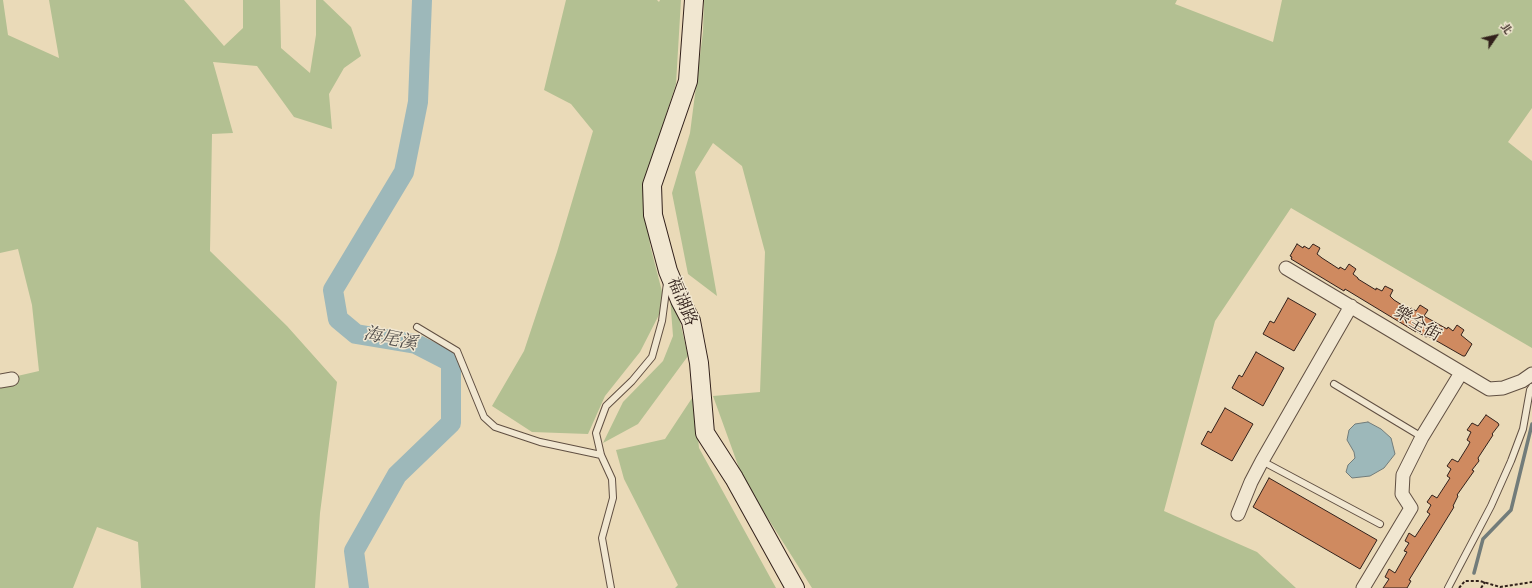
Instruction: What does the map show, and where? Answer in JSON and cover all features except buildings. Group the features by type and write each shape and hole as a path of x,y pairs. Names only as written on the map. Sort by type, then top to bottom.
{"street":[{"name":"福湖路","path":"694,0 688,81 652,185 653,215 668,271 680,300 691,321 699,363 705,433 734,478 795,588"},
{"name":"樂全街","path":"1286,268 1489,389 1503,388 1522,381 1532,374"},
{"path":"1238,514 1251,482 1262,461 1351,306"},
{"path":"1363,588 1411,508 1402,494 1403,476 1422,437 1462,373"}],"lane":[{"path":"611,588 602,538 613,498 612,479 601,455 596,433 606,406 632,381 652,357 662,321 668,271"},
{"path":"417,327 457,350 484,417 495,427 540,442 601,455"},
{"path":"1334,384 1422,437"},
{"path":"1448,588 1491,506 1511,461 1523,429 1530,390 1532,387"},
{"path":"1262,461 1380,524"}],"path":[{"path":"1459,588 1465,581 1480,581 1500,587 1532,582"},
{"path":"1481,588 1485,582"}],"green space":[{"path":"0,0 3,0 8,35 59,58 49,0 184,0 224,46 243,28 243,0 280,0 281,48 310,73 316,35 316,0 323,0 351,27 361,56 344,68 329,94 332,129 294,117 257,66 213,62 233,133 212,134 210,251 287,326 337,382 320,513 315,588 141,588 138,542 97,527 73,588 0,588 0,380 39,371 32,305 18,249 0,253"},
{"path":"566,0 657,0 659,2 660,0 681,0 676,84 645,180 650,245 665,303 640,352 605,396 588,434 532,432 492,406 524,351 557,252 593,131 571,104 544,90"},
{"path":"704,0 1177,0 1175,4 1273,42 1282,0 1532,0 1532,108 1508,142 1532,161 1532,348 1291,208 1215,321 1164,511 1257,552 1296,588 812,588 743,479 713,396 760,392 765,252 742,166 713,143 695,172 717,296 688,274 672,193 690,133 703,32"},
{"path":"670,297 678,313 688,356 638,424 603,443 623,402 663,361 673,336"},
{"path":"694,395 699,448 776,588 675,588 678,585 624,479 616,450 665,439"}],"water":[{"path":"1368,422 1381,429 1391,438 1395,454 1384,468 1370,476 1352,478 1346,472 1348,465 1355,458 1354,452 1347,440 1349,430 1355,424"}],"waterway":[{"name":"海尾溪","path":"359,588 354,551 397,475 451,423 451,362 416,344 356,334 338,319 333,290 404,172 418,102 422,0"},
{"path":"1474,573 1483,539 1511,510 1532,424"}]}
